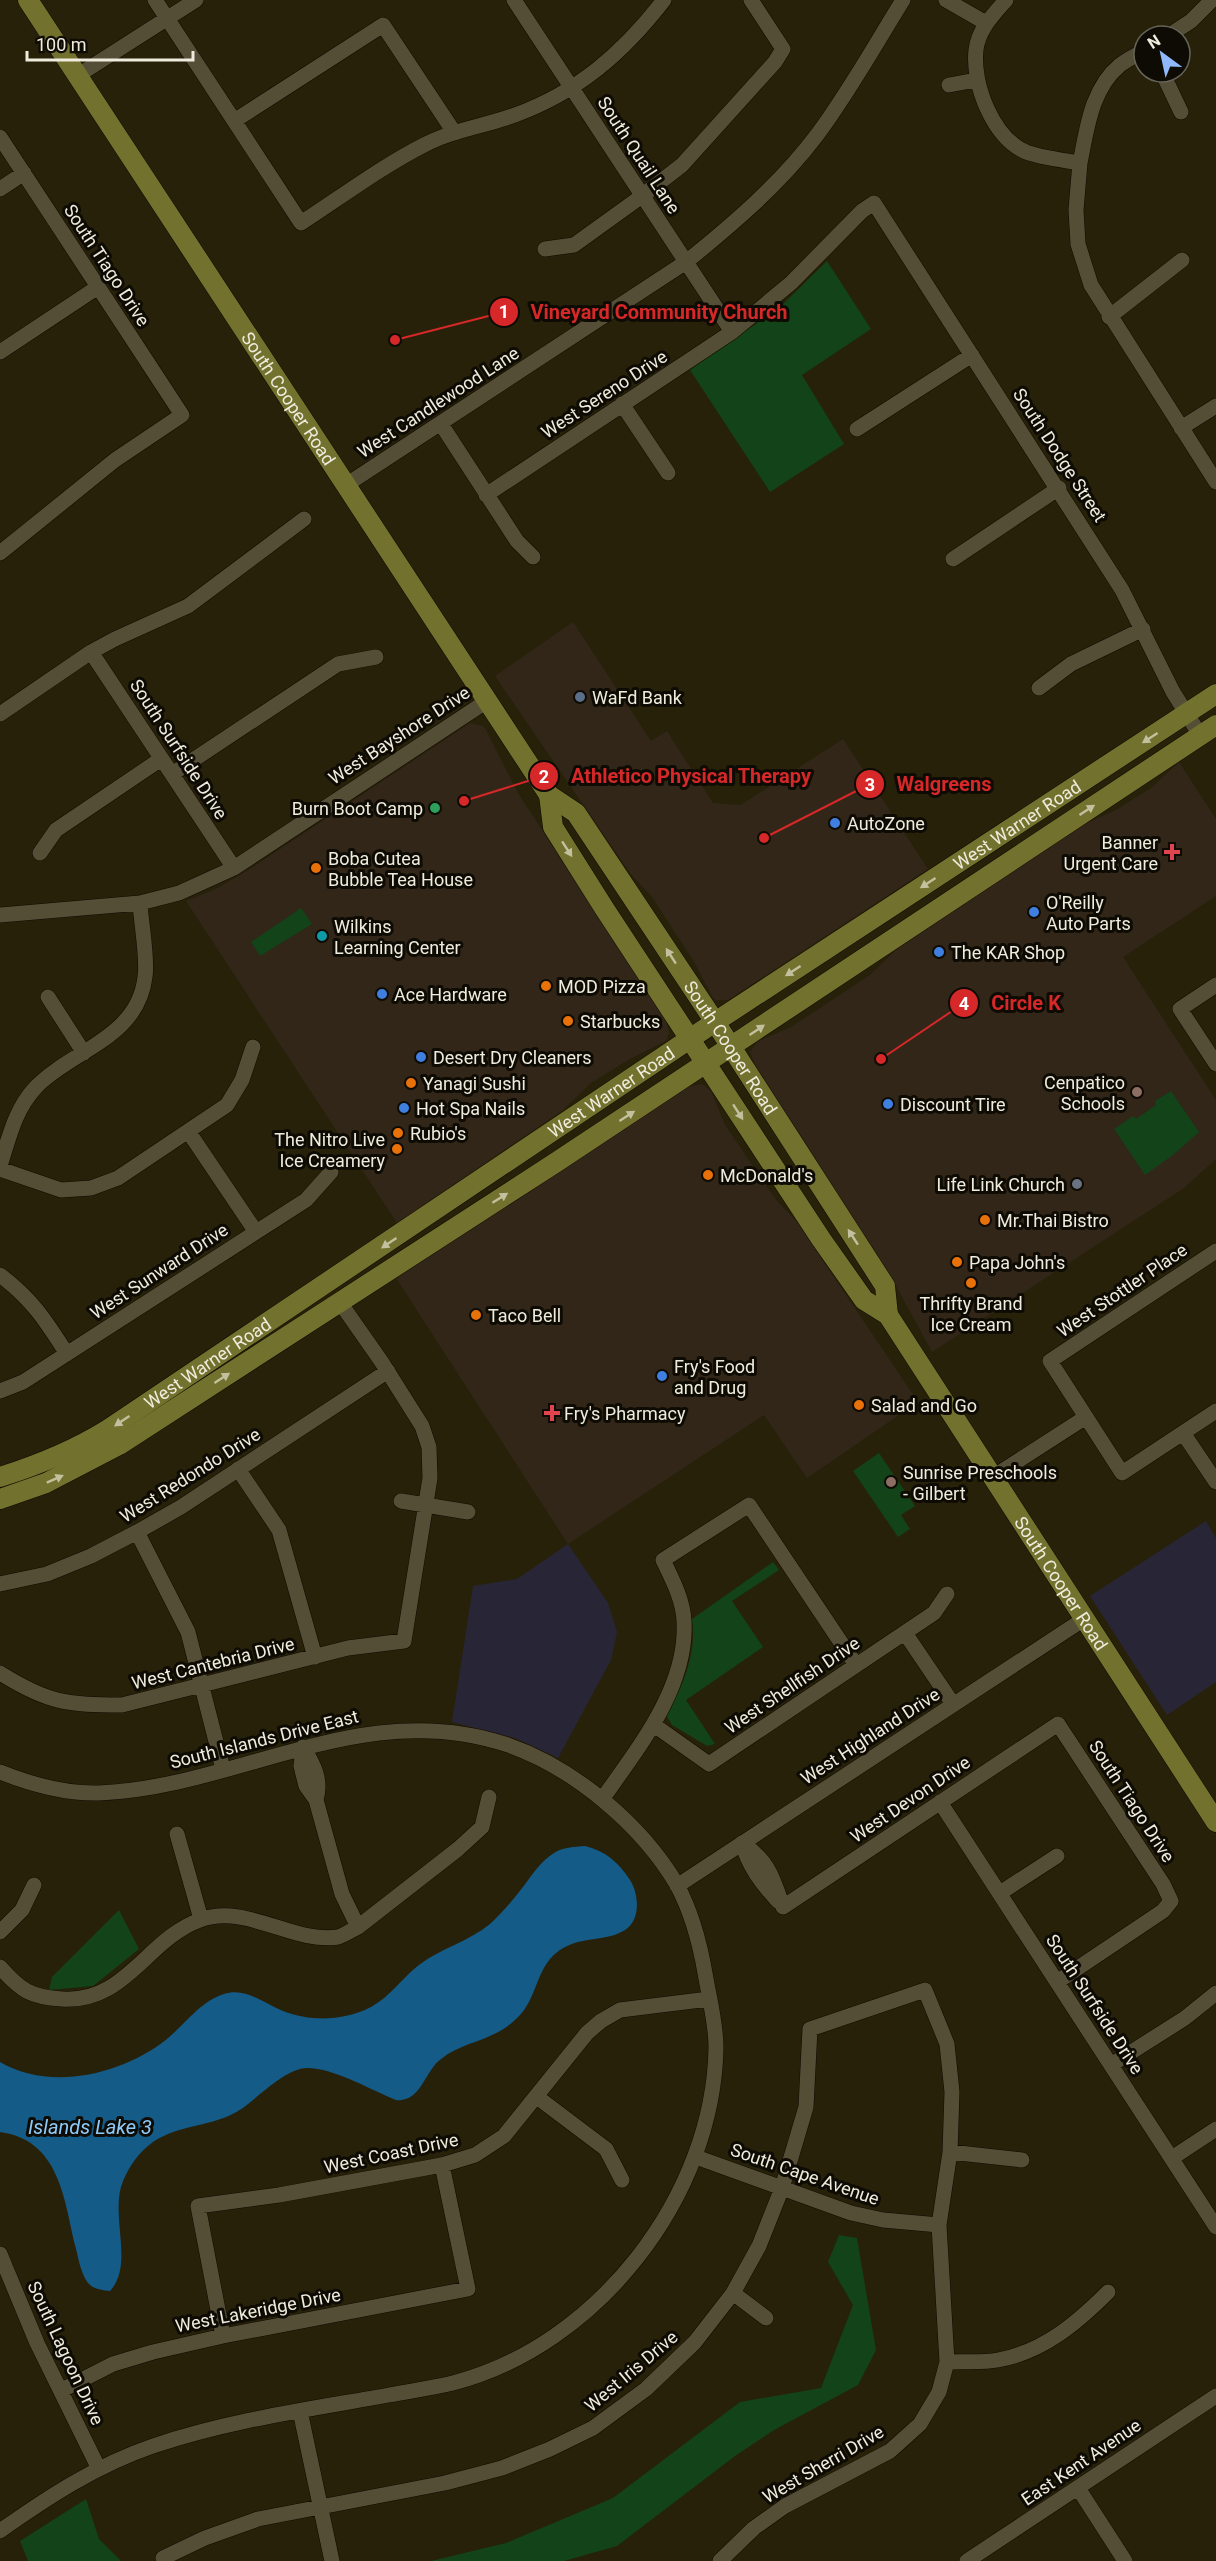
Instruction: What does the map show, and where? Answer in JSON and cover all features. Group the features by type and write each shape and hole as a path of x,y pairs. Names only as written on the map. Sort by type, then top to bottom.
{"main road":[{"name":"South Cooper Road","path":"28,0 549,795 576,813 714,1022 885,1286 888,1315"},
{"name":"West Warner Road","path":"0,1478 38,1466 74,1450 107,1430 714,1022 1216,694"},
{"name":"West Warner Road","path":"0,1498 46,1483 103,1455 707,1063 1208,730"},
{"name":"South Cooper Road","path":"549,795 553,827 690,1039 821,1239 864,1300 888,1315 1216,1822"},
{"path":"1012,828 1030,847"},
{"path":"437,1210 450,1229"}],"street":[{"path":"155,0 301,223 424,144 454,132 513,116 545,103 572,88 623,48 664,0"},
{"path":"77,76 196,0"},
{"name":"South Quail Lane","path":"514,0 732,332"},
{"path":"545,249 574,244 682,165 775,62 783,49 751,0"},
{"name":"West Candlewood Lane","path":"346,485 686,262 730,227 816,137 903,0"},
{"path":"946,0 986,23"},
{"path":"1006,0 986,23 976,49 976,80 985,104 1000,131 1025,151 1080,164"},
{"path":"1186,24 1212,0"},
{"path":"234,121 383,24 454,132"},
{"path":"1132,58 1119,66 1100,88 1091,113 1080,164 1076,210 1078,244 1091,285 1109,317 1216,482"},
{"path":"949,85 976,80"},
{"path":"1168,84 1181,112"},
{"name":"South Tiago Drive","path":"0,137 182,415 115,460 0,554"},
{"path":"0,189 24,173"},
{"name":"West Sereno Drive","path":"486,495 732,332 791,283 862,211 874,203"},
{"name":"South Dodge Street","path":"874,203 1059,488 1122,590 1143,629 1156,661 1186,713 1208,730"},
{"path":"1109,317 1182,260"},
{"path":"0,352 98,287"},
{"path":"857,429 972,356"},
{"path":"622,405 668,473"},
{"path":"1181,428 1216,406"},
{"path":"441,424 517,541 533,557"},
{"path":"953,559 1059,488"},
{"path":"0,714 91,652 188,606 304,519"},
{"path":"1039,688 1071,664 1143,629"},
{"name":"South Surfside Drive","path":"91,652 234,868"},
{"path":"172,774 338,664 376,657"},
{"name":"West Bayshore Drive","path":"0,915 140,903 179,893 234,868 486,701"},
{"path":"40,853 56,830 161,759"},
{"path":"140,903 146,976 137,1003 117,1031 36,1087 19,1107 0,1168 60,1191 91,1188 118,1178 226,1105 243,1080 253,1047"},
{"path":"1216,985 1180,1009 1216,1064"},
{"path":"48,997 84,1053"},
{"path":"188,1131 256,1232"},
{"name":"West Sunward Drive","path":"0,1391 23,1382 306,1200 332,1172"},
{"name":"West Stottler Place","path":"1086,1417 1050,1361 1216,1251"},
{"path":"0,1275 22,1291 37,1308 67,1354"},
{"path":"339,1301 388,1371 422,1426 429,1447 430,1478 426,1505"},
{"name":"West Redondo Drive","path":"0,1584 47,1574 91,1556 137,1532 181,1507 388,1371"},
{"path":"993,1477 1086,1417 1122,1473 1216,1411"},
{"path":"1183,1433 1216,1482"},
{"path":"238,1468 279,1530 315,1657"},
{"path":"401,1502 468,1512"},
{"name":"West Cantebria Drive","path":"0,1673 27,1689 55,1701 86,1705 122,1705 348,1648 404,1641 426,1505"},
{"path":"603,1798 654,1725 671,1687 681,1654 684,1620 676,1589 663,1560 749,1505 856,1665"},
{"path":"137,1532 188,1632 223,1769"},
{"name":"West Shellfish Drive","path":"654,1725 709,1764 934,1613 947,1594"},
{"name":"West Highland Drive","path":"677,1886 1084,1619"},
{"path":"905,1633 953,1704"},
{"name":"South Tiago Drive","path":"1057,1982 1163,1911 1171,1900 1163,1884 1058,1724"},
{"name":"West Devon Drive","path":"742,1844 747,1862 753,1872 783,1907 1058,1724"},
{"name":"South Islands Drive East","path":"0,1772 22,1781 96,1793 174,1782 303,1747 377,1732 419,1729 462,1734 504,1743 533,1755 603,1798 647,1845 677,1886 703,1959 716,2046 710,2095 696,2157 678,2197 658,2231 627,2270 590,2308 552,2339 505,2363 456,2382 208,2429 150,2447 99,2469 56,2492 0,2531"},
{"path":"303,1747 314,1765 320,1787 316,1800 342,1894 358,1927"},
{"path":"0,1967 12,1981 37,1998 70,2000 94,1997 115,1985 183,1928 201,1919 221,1916 242,1918 321,1938 341,1936 358,1927 458,1849 482,1827 489,1797"},
{"name":"South Surfside Drive","path":"940,1802 1216,2227"},
{"path":"177,1834 201,1919"},
{"path":"1000,1893 1057,1856"},
{"path":"0,1932 22,1910 34,1885"},
{"name":"West Sherri Drive","path":"720,2561 754,2528 785,2506 890,2451 920,2424 939,2392 947,2362 939,2225 950,2152 952,2092 947,2044 925,1990 810,2029"},
{"path":"1111,2065 1185,2018 1216,1993"},
{"name":"West Coast Drive","path":"223,2336 198,2206 279,2195 442,2165 475,2155 504,2136 587,2033 601,2021 620,2010 709,2000"},
{"name":"West Iris Drive","path":"163,2558 205,2538 258,2519 445,2483 502,2468 550,2449 593,2428 646,2389 695,2342 733,2293 759,2246 782,2188 806,2107 810,2029"},
{"path":"537,2097 606,2149 622,2180"},
{"path":"1172,2158 1216,2129"},
{"path":"950,2152 1022,2160"},
{"name":"South Cape Avenue","path":"696,2157 862,2215 883,2220 939,2225"},
{"name":"West Lakeridge Drive","path":"62,2390 113,2364 153,2352 223,2336 468,2289 442,2165"},
{"name":"South Lagoon Drive","path":"0,2254 37,2343 99,2469"},
{"path":"947,2362 998,2360 1027,2352 1082,2318 1107,2292"},
{"path":"733,2293 766,2318"},
{"name":"East Kent Avenue","path":"967,2561 1216,2396"},
{"path":"300,2411 332,2561"},
{"path":"1078,2488 1125,2561"}],"shaded area":[{"path":"573,622 651,741 667,731 713,803 741,805 843,739 928,869 728,1000 713,998 693,960 652,897 630,873 495,676"},
{"path":"470,723 483,726 486,730 518,793 666,1021 669,1033 666,1041 628,1060 591,1083 563,1110 397,1223 186,901 216,889 250,869"},
{"path":"1179,762 1216,819 1216,896 1123,957 1216,1100 1216,1159 1184,1188 932,1352 889,1273 756,1067 750,1052 757,1042 791,1027 870,975 896,950 1078,827 1116,810 1151,788"},
{"path":"702,1084 711,1091 725,1125 776,1200 797,1222 918,1402 807,1478 764,1415 568,1544 394,1275 470,1230 688,1087"},
{"path":"1206,1521 1216,1538 1216,1682 1167,1715 1090,1596"},
{"path":"568,1544 608,1603 617,1632 611,1660 558,1758 515,1738 452,1722 473,1586 517,1579"}],"green space":[{"path":"827,261 871,329 802,375 844,444 770,492 690,370 780,307"},
{"path":"301,908 312,924 260,956 251,942"},
{"path":"1171,1091 1199,1132 1145,1175 1114,1129 1133,1116 1136,1119 1156,1105 1155,1101"},
{"path":"879,1453 915,1506 901,1515 910,1529 898,1537 853,1471"},
{"path":"773,1562 779,1570 732,1601 763,1647 686,1700 715,1744 707,1746 672,1725 666,1715 687,1669 692,1645 692,1619"},
{"path":"119,1910 139,1949 93,1986 49,1990 52,1977"},
{"path":"839,2235 857,2238 876,2350 858,2385 774,2430 735,2456 617,2546 564,2561 431,2561 506,2543 613,2498 740,2402 821,2388 853,2305 828,2262"},
{"path":"86,2499 99,2539 121,2561 28,2561 20,2541"}],"water":[{"name":"Islands Lake 3","path":"585,1846 611,1858 630,1880 637,1899 637,1906 630,1926 616,1934 578,1942 559,1951 545,1966 529,2002 520,2015 500,2031 441,2059 417,2091 404,2100 396,2100 329,2072 318,2069 298,2069 280,2079 238,2111 218,2120 163,2136 153,2142 132,2164 119,2194 121,2267 117,2280 110,2291 96,2288 88,2283 79,2263 67,2209 56,2174 47,2159 35,2146 20,2137 0,2132 0,2062 20,2071 41,2076 64,2077 108,2070 130,2062 149,2051 167,2039 208,2002 232,1992 247,1994 283,2011 305,2017 339,2017 361,2012 385,1998 427,1959 473,1936 490,1924 549,1856 565,1848"}],"place":[{"name":"Vineyard Community Church","path":"395,340"},
{"name":"WaFd Bank","path":"580,697"},
{"name":"Athletico Physical Therapy","path":"464,801"},
{"name":"Burn Boot Camp","path":"435,808"},
{"name":"AutoZone","path":"835,823"},
{"name":"Walgreens","path":"764,838"},
{"name":"Banner Urgent Care","path":"1172,852"},
{"name":"Boba Cutea Bubble Tea House","path":"316,868"},
{"name":"O'Reilly Auto Parts","path":"1034,912"},
{"name":"Wilkins Learning Center","path":"322,936"},
{"name":"The KAR Shop","path":"939,952"},
{"name":"MOD Pizza","path":"546,986"},
{"name":"Ace Hardware","path":"382,994"},
{"name":"Starbucks","path":"568,1021"},
{"name":"Desert Dry Cleaners","path":"421,1057"},
{"name":"Circle K","path":"881,1059"},
{"name":"Yanagi Sushi","path":"411,1083"},
{"name":"Cenpatico Schools","path":"1137,1092"},
{"name":"Discount Tire","path":"888,1104"},
{"name":"Hot Spa Nails","path":"404,1108"},
{"name":"Rubio's","path":"398,1133"},
{"name":"The Nitro Live Ice Creamery","path":"397,1149"},
{"name":"McDonald's","path":"708,1175"},
{"name":"Life Link Church","path":"1077,1184"},
{"name":"Mr.Thai Bistro","path":"985,1220"},
{"name":"Papa John's","path":"957,1262"},
{"name":"Thrifty Brand Ice Cream","path":"971,1283"},
{"name":"Taco Bell","path":"476,1315"},
{"name":"Fry's Food and Drug","path":"662,1376"},
{"name":"Salad and Go","path":"859,1405"},
{"name":"Fry's Pharmacy","path":"552,1413"},
{"name":"Sunrise Preschools - Gilbert","path":"891,1482"}]}
